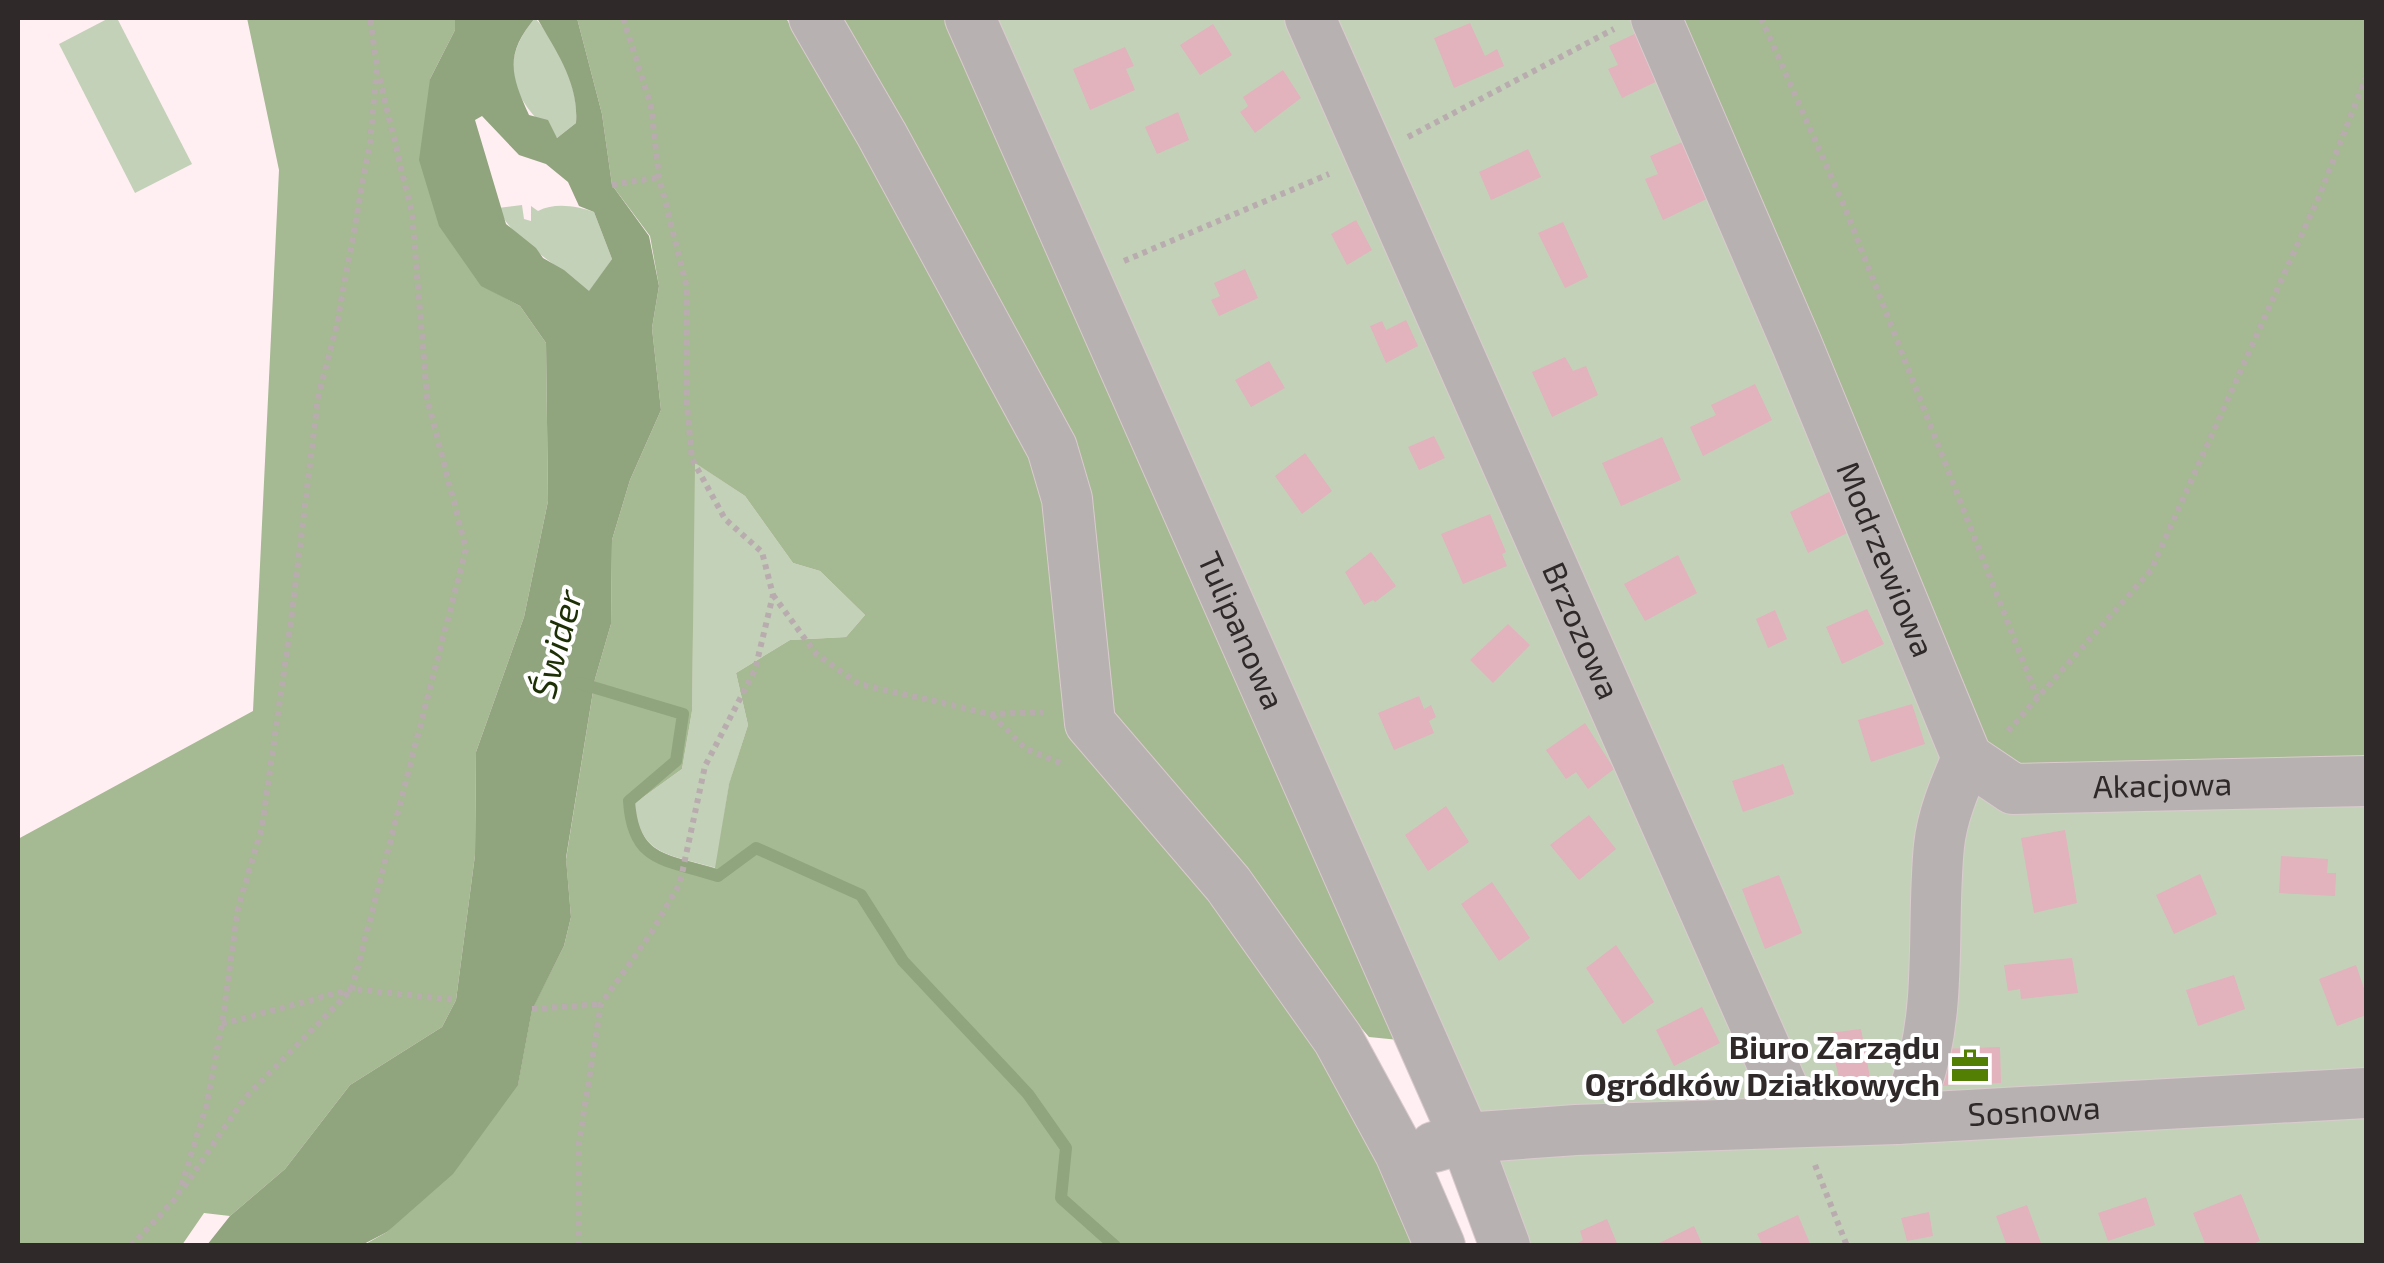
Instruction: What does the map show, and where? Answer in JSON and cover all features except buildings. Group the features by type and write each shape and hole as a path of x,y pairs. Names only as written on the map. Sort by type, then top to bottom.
{"street":[{"path":"814,18 1052,448 1067,499 1090,724 1239,899 1338,1039 1436,1146 1440,1246"},
{"name":"Tulipanowa","path":"970,18 1436,1146 1505,1246"},
{"name":"Brzozowa","path":"1310,18 1798,1122"},
{"name":"Modrzewiowa","path":"1656,18 1972,761"},
{"path":"1897,1119 1916,1087 1934,994 1939,842 1950,800 1972,761"},
{"name":"Akacjowa","path":"1972,761 2013,789 2366,782"},
{"name":"Sosnowa","path":"1436,1146 1576,1130 1897,1119 2366,1093"}],"path":[{"path":"131,1246 178,1196 244,1099 352,990 466,549 427,398 412,214 376,68 370,18"},
{"path":"623,18 651,106 658,177 687,288 687,405 692,459 725,519 762,552 773,595 816,654 859,684 991,714 1089,712"},
{"path":"1761,18 1845,208 2037,698"},
{"path":"178,1196 206,1106 238,908 262,827 318,397 336,324 370,142 376,68"},
{"path":"1972,761 2037,698 2150,570 2320,194 2366,77"},
{"path":"612,184 658,177"},
{"path":"579,1246 579,1142 601,1004 651,933 680,883 705,766 755,670 773,595"},
{"path":"222,1024 352,990 456,1000"},
{"path":"532,1010 601,1004"},
{"path":"1798,1122 1847,1246"}],"shaded area":[{"path":"109,18 117,18 192,164 135,193 59,44"},
{"path":"247,18 455,18 455,30 430,79 481,285 520,306 546,343 548,501 524,617 476,752 475,855 456,1000 442,1027 350,1085 285,1169 230,1216 204,1213 182,1245 18,1246 18,839 253,711 279,170"},
{"path":"535,18 559,53 574,95 576,123 557,138 530,111 515,82 516,52"},
{"path":"577,18 786,18 1044,463 1077,737 1337,1052 1416,1245 362,1246 387,1232 518,1084 532,1009 564,946 571,917 566,859 595,679 611,624 612,540 630,480 661,410 652,328 659,286 650,236 612,185 602,114","holes":["695,463 745,496 793,563 820,571 865,615 846,637 790,640 736,673 748,725 729,784 715,868 672,856 650,844 638,821 635,803 682,769 692,711"]},
{"path":"823,18 952,18 1399,1040 1369,1037 1116,739 1080,463"},
{"path":"952,18 1673,18 2366,768 2366,1245 1484,1245"},
{"path":"1673,18 2366,18 2366,768 2017,771 1991,750"},
{"path":"522,205 524,219 531,221 531,206 538,211 566,206 594,212 612,259 589,292 526,243 498,208"},
{"path":"694,462 745,496 793,563 820,571 865,615 846,637 790,640 736,673 748,725 729,785 716,868 672,856 651,844 643,834 635,803 682,769 692,711"}],"water":[{"name":"Świder","path":"455,18 535,18 515,54 515,76 529,115 548,120 557,138 576,123 574,94 565,68 537,18 577,18 602,114 612,185 649,236 659,286 652,328 661,410 630,480 612,540 611,624 595,679 566,858 571,917 564,946 532,1010 518,1085 453,1174 387,1232 362,1245 207,1245 230,1216 285,1169 350,1085 442,1027 456,1000 475,855 476,752 524,617 548,501 546,343 520,306 481,286 439,226 419,160 430,79 455,30","holes":["482,116 519,155 546,164 568,182 579,206 594,212 612,259 589,291 543,258 506,224 475,120"]}],"waterway":[{"name":"Świder","path":"579,683 683,714 676,761 629,801 637,837 645,848 668,861 718,876 756,848 861,895 903,961 1028,1094 1066,1148 1061,1198 1115,1246"}],"place":[{"name":"Biuro Zarządu Ogródków Działkowych","path":"1970,1066"}]}
